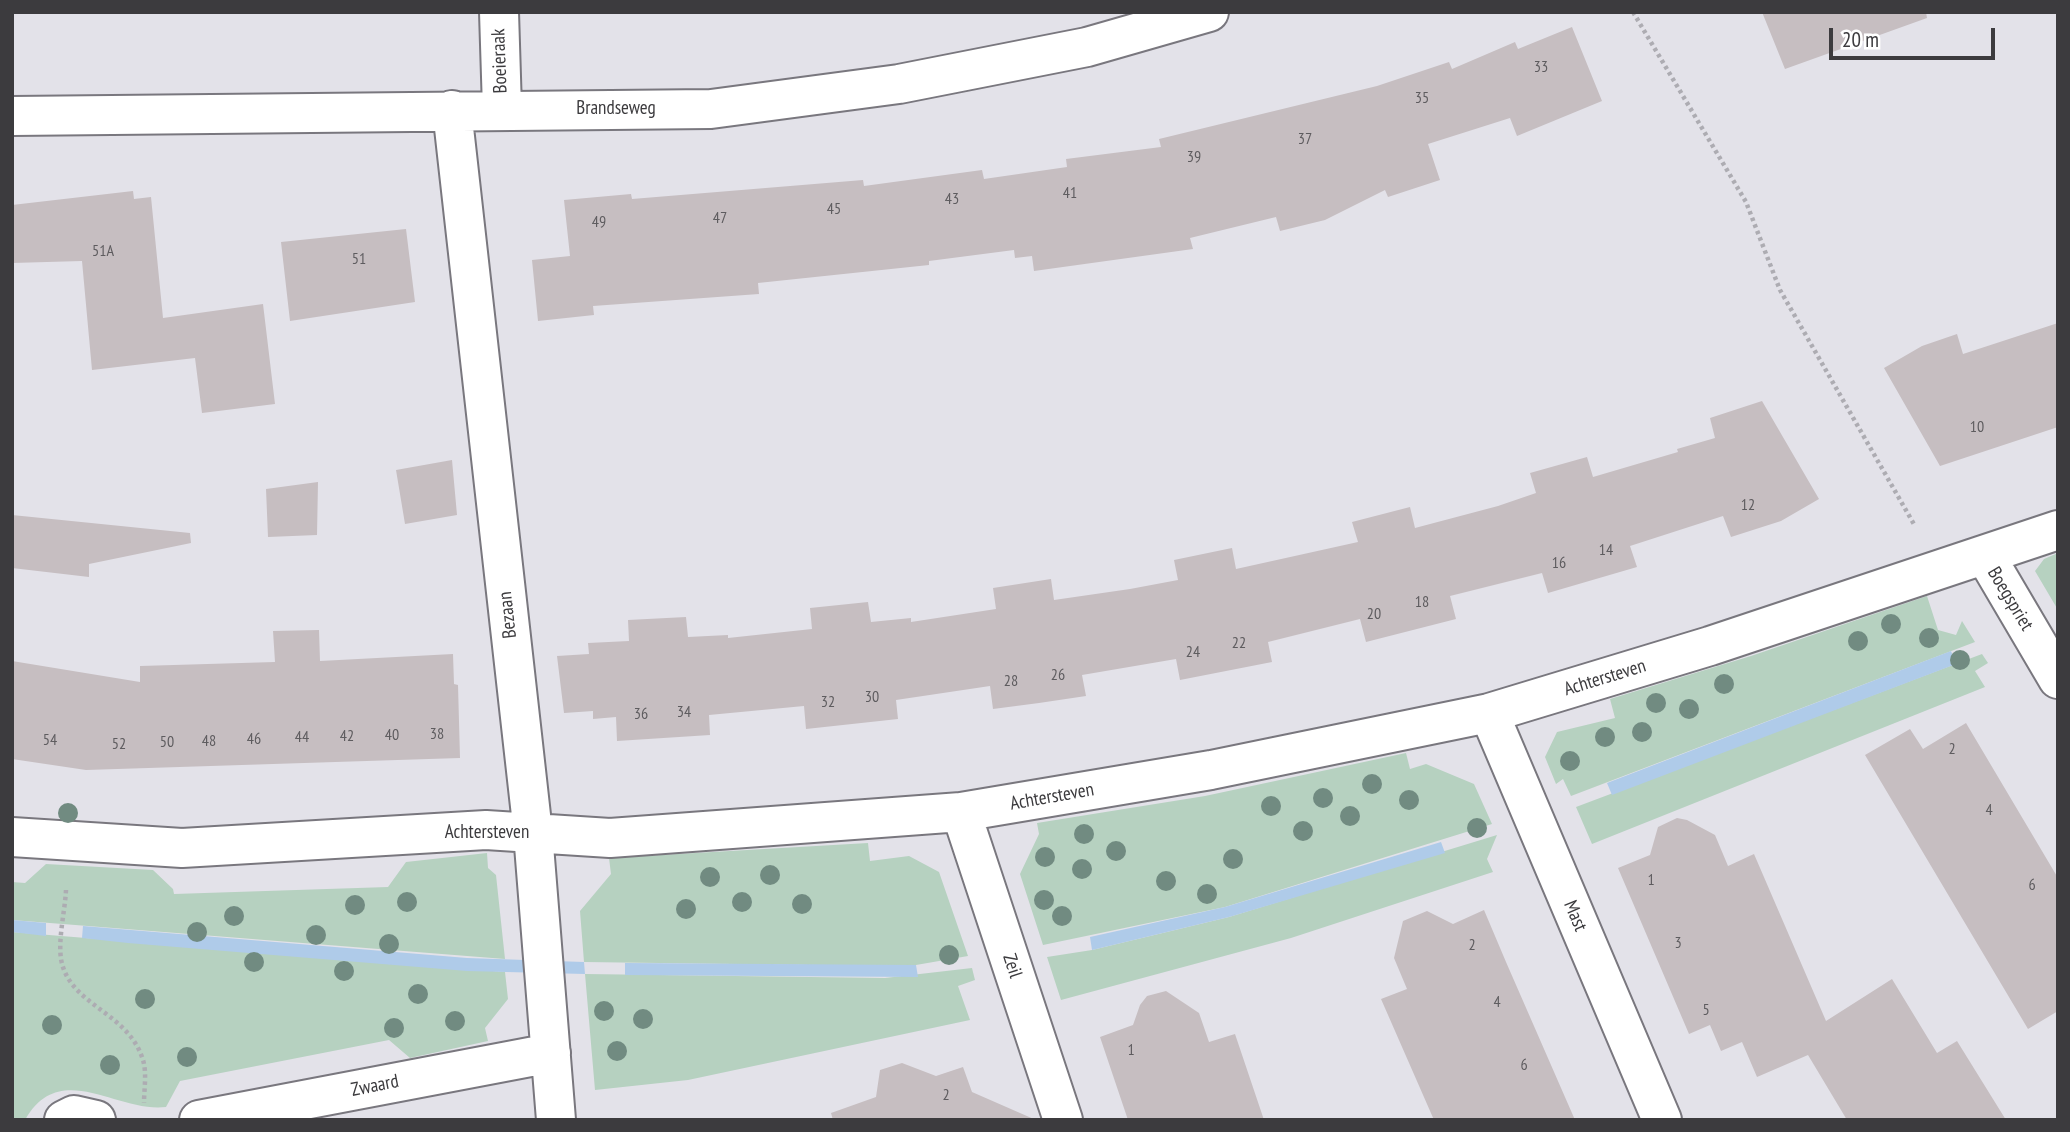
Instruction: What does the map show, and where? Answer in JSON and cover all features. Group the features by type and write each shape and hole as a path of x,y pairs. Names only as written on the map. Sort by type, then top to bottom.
{"street":[{"name":"Boeieraak","path":"499,12 502,109"},
{"name":"Brandseweg","path":"12,116 711,109 885,86 1087,47 1209,12"},
{"name":"Bezaan","path":"452,110 533,833 556,1120"},
{"name":"Achtersteven","path":"12,837 70,843 182,848 486,830 610,838 961,812 1211,770 1489,713 1710,646 2058,530"},
{"name":"Boegspriet","path":"1984,555 2058,679"},
{"name":"Mast","path":"1489,713 1662,1120"},
{"name":"Zeil","path":"961,812 1063,1120"},
{"name":"Zwaard","path":"199,1120 551,1053"},
{"path":"64,1120 74,1115 96,1120"}],"path":[{"path":"1633,12 1746,202 1780,290 1939,569"},
{"path":"70,843 61,959 70,982 87,1000 119,1021 136,1042 144,1063 144,1108"}],"green space":[{"path":"2058,553 2058,610 2035,571 2044,559"},
{"path":"1927,596 1938,630 1956,635 1962,621 1975,642 1571,796 1563,779 1556,784 1545,757 1557,732 1615,718 1610,699 1751,656"},
{"path":"1982,654 1988,663 1975,671 1985,687 1592,844 1576,807"},
{"path":"1406,753 1410,769 1426,764 1474,784 1492,824 1225,907 1043,945 1020,874 1039,834 1037,823 1205,796"},
{"path":"1497,835 1487,859 1493,872 1291,938 1061,1000 1047,957 1092,950 1229,917"},
{"path":"868,843 870,861 909,856 939,872 968,956 916,965 884,966 584,962 580,911 611,874 609,858"},
{"path":"487,853 488,868 496,875 505,959 12,920 12,882 25,883 46,864 153,870 173,889 174,894 388,887 406,862"},
{"path":"12,932 505,972 508,999 485,1028 488,1041 410,1058 389,1040 180,1081 166,1107 147,1107 72,1090 55,1093 39,1102 25,1120 12,1120"},
{"path":"972,968 975,980 958,986 970,1020 688,1080 595,1090 585,974 885,978"}],"water":[{"path":"1951,651 1956,664 1612,795 1607,783"},
{"path":"1441,842 1445,853 1229,917 1092,950 1090,937 1225,907"},
{"path":"12,920 46,923 46,936 12,932"},
{"path":"83,926 467,958 584,962 585,974 467,971 128,943 82,938"},
{"path":"625,963 916,965 918,977 625,975"}],"building":[{"path":"1762,12 1926,12 1927,18 1785,69"},
{"path":"1572,27 1602,101 1517,136 1510,118 1428,144 1440,180 1388,197 1385,190 1325,220 1280,231 1276,217 1190,238 1193,249 1034,271 1032,256 1015,258 1014,250 929,261 929,265 758,283 759,294 593,306 594,315 538,321 532,260 570,256 564,200 631,194 632,199 863,180 864,186 982,170 984,179 1067,167 1066,159 1161,147 1159,139 1377,86 1449,62 1452,69 1515,42 1518,49"},
{"path":"133,191 134,199 151,197 163,318 263,304 275,404 202,413 195,358 92,370 82,261 12,263 12,205"},
{"path":"406,229 415,302 290,321 281,242"},
{"path":"2058,323 2058,427 1940,466 1884,368 1922,346 1957,334 1963,354"},
{"path":"1762,401 1819,499 1781,521 1731,537 1723,516 1630,546 1637,567 1548,593 1542,573 1450,596 1456,619 1366,642 1360,619 1268,642 1272,662 1180,680 1176,659 1082,675 1086,696 993,709 990,686 896,700 898,719 806,729 804,706 709,715 710,735 617,741 616,717 593,719 593,711 564,713 557,656 589,654 588,643 629,641 628,620 686,617 688,637 728,635 728,638 812,629 810,608 868,602 871,622 911,618 911,622 996,609 993,588 1051,579 1054,600 1130,589 1178,580 1174,560 1232,548 1236,569 1358,542 1352,522 1410,507 1415,528 1498,506 1536,493 1530,473 1587,457 1593,477 1678,452 1677,449 1715,438 1710,418"},
{"path":"452,460 457,515 405,524 396,470"},
{"path":"318,482 317,535 268,537 266,489"},
{"path":"12,515 190,533 191,543 89,564 89,577 12,568"},
{"path":"319,630 320,661 453,654 454,684 458,685 460,758 86,770 12,759 12,661 140,682 140,666 275,662 273,631"},
{"path":"1966,723 2058,878 2058,1011 2028,1029 1865,755 1910,729 1923,749"},
{"path":"1677,818 1687,820 1715,835 1728,866 1754,854 1826,1021 1892,979 1937,1053 1957,1041 2006,1120 1847,1120 1808,1055 1757,1077 1742,1042 1721,1051 1710,1025 1689,1034 1618,868 1650,855 1658,827"},
{"path":"1484,910 1575,1120 1434,1120 1381,999 1407,989 1394,958 1403,921 1427,911 1453,924"},
{"path":"1166,991 1199,1013 1209,1042 1235,1034 1264,1120 1128,1120 1100,1037 1133,1025 1140,1005 1147,996"},
{"path":"902,1063 936,1076 963,1067 972,1092 1036,1120 833,1120 831,1113 876,1097 880,1070"}]}
